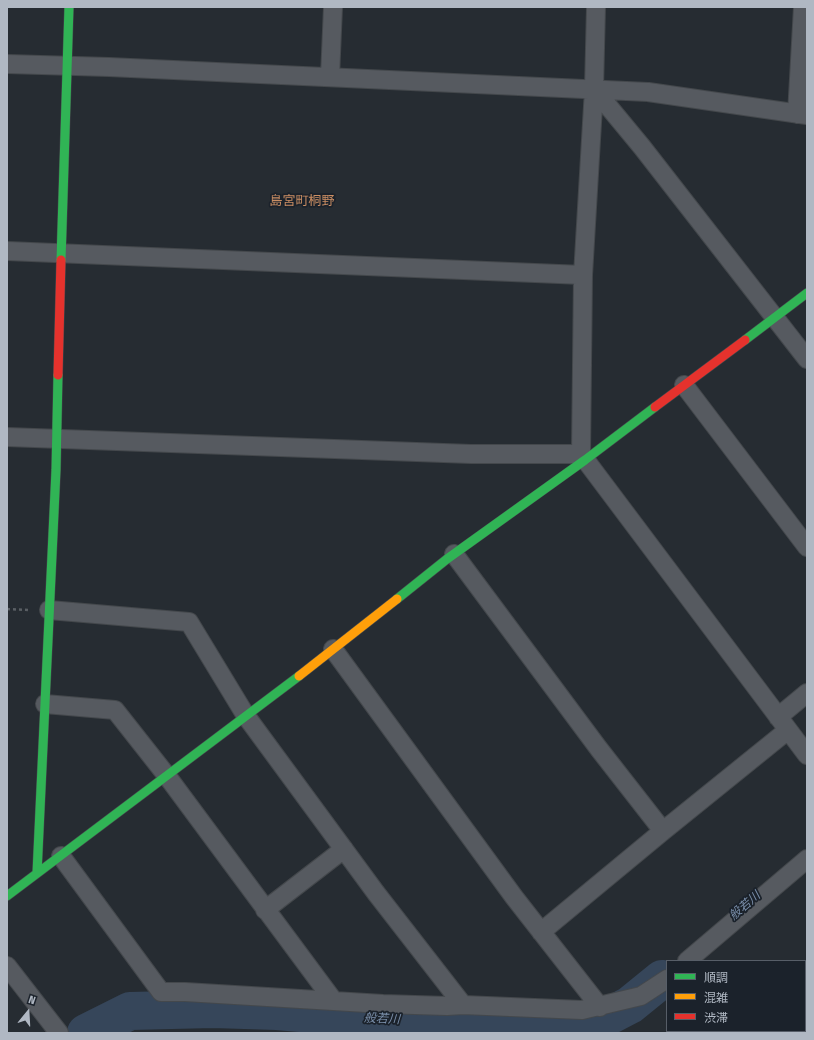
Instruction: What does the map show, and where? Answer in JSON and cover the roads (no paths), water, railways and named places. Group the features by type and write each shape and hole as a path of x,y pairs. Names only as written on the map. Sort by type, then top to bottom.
{"street":[{"path":"37,873 57,439 69,7"},
{"path":"330,77 333,7"},
{"path":"596,7 594,89 583,275 583,457 807,755"},
{"path":"7,64 648,92 802,115 803,7"},
{"path":"594,89 642,147 807,359"},
{"path":"7,251 583,275"},
{"path":"7,896 246,716 454,554 583,457 684,385 807,293"},
{"path":"684,385 807,547"},
{"path":"7,437 583,457"},
{"path":"454,554 599,749 663,831"},
{"path":"49,610 189,622 246,716 376,893 463,1005"},
{"path":"333,649 514,897 600,1006"},
{"path":"541,932 663,831 783,723 807,693"},
{"path":"45,704 115,710 167,776 333,1000"},
{"path":"265,910 344,849"},
{"path":"61,856 161,992 447,1006 463,1005 582,1010 641,996 666,980"},
{"path":"688,960 807,859"},
{"path":"7,966 59,1033"}],"waterway":[{"name":"般若川","path":"86,1033 130,1011 213,1009 277,1011 370,1019 556,1029 607,1017 630,1005 662,979"}],"district":[{"name":"島宮町桐野","path":"302,201"}]}
